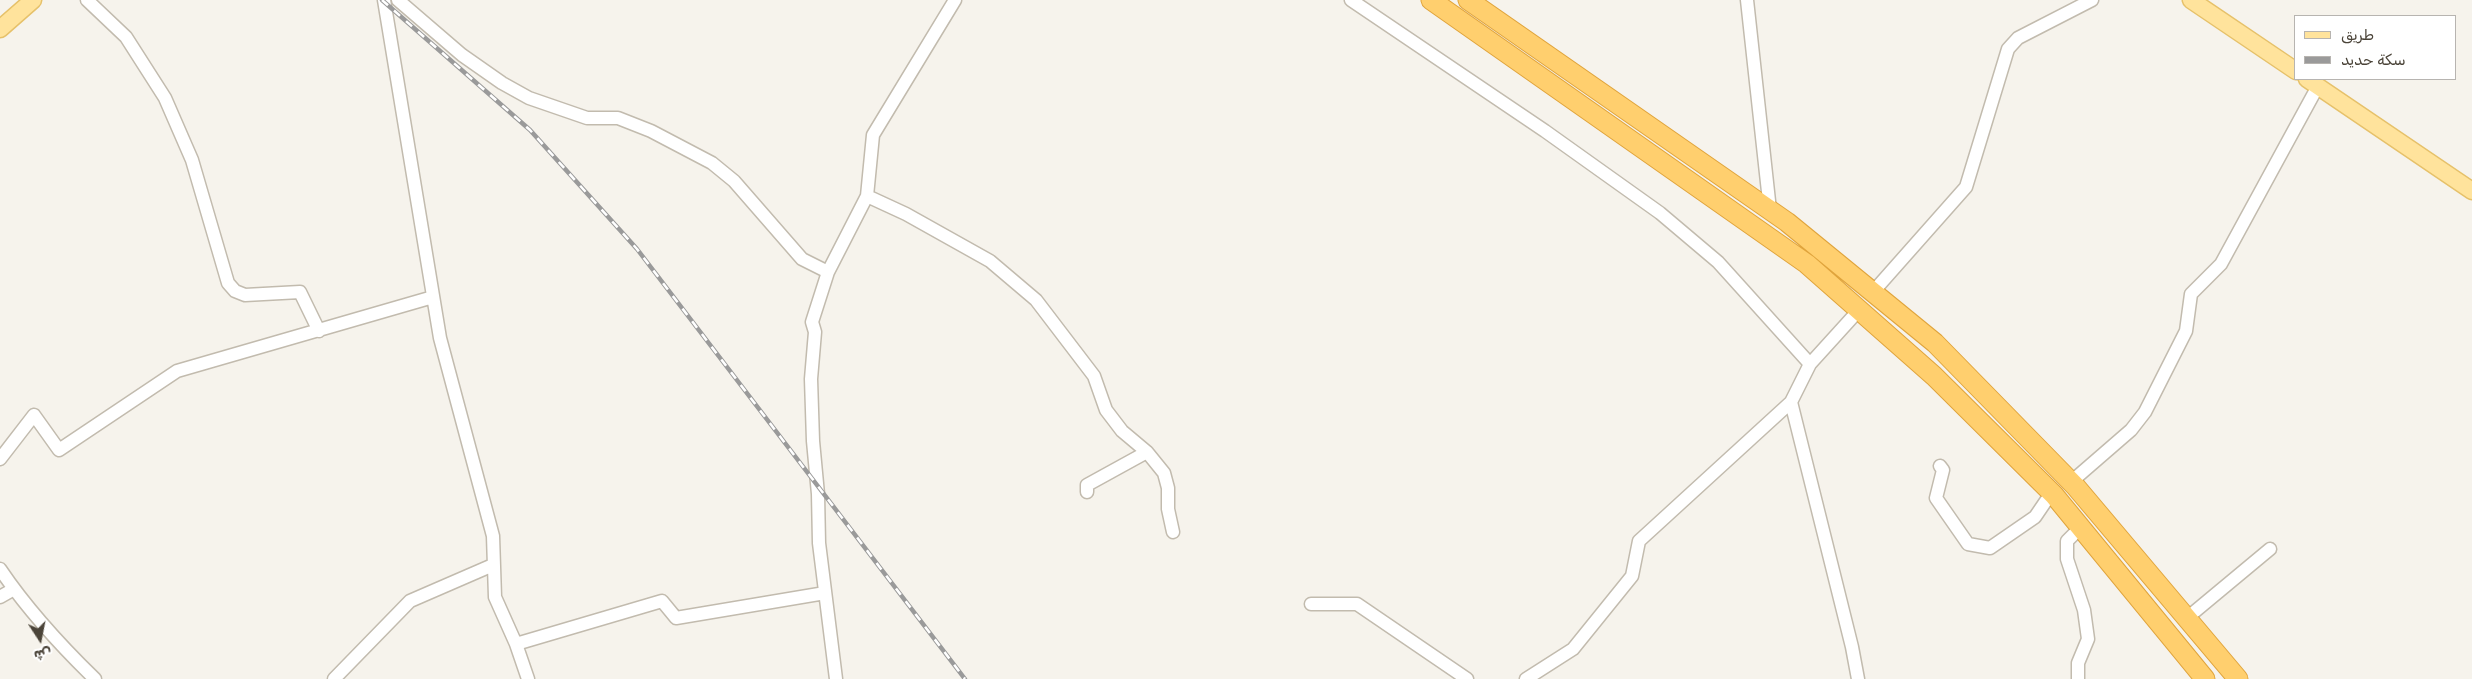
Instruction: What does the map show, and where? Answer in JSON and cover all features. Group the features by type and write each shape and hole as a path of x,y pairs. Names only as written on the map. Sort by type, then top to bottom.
{"highway":[{"path":"1430,0 1807,264 1934,376 2052,492 2205,679"},
{"path":"1468,0 1770,210 1935,343 2072,482 2238,679"}],"main road":[{"path":"0,29 33,0"},
{"path":"2191,0 2294,70"},
{"path":"2313,83 2472,191"}],"street":[{"path":"87,0 126,37 165,98 192,160 228,282 235,292 245,295 300,292 319,331"},
{"path":"384,0 440,338 493,536 495,597 516,644 528,679"},
{"path":"398,0 462,55 529,98 587,118 618,118 651,131 712,164 734,181 802,259 828,272"},
{"path":"836,679 819,543 811,379 815,332 812,322 828,272 867,196 873,135 955,0"},
{"path":"1351,0 1545,131 1660,212 1718,262 1810,364"},
{"path":"1747,0 1770,210"},
{"path":"1873,292 1966,187 2008,49 2018,38 2092,0"},
{"path":"2072,482 2131,430 2145,412 2186,331 2191,294 2221,264 2313,83"},
{"path":"867,196 906,214 990,261 1016,281 1036,300 1094,376 1106,410 1122,431 1147,452 1164,472 1168,488 1168,509 1173,532"},
{"path":"0,459 34,415 59,450 177,371 433,297"},
{"path":"1526,679 1573,650 1632,576 1640,541 1790,402 1810,364 1859,310"},
{"path":"1790,402 1852,647 1858,679"},
{"path":"1087,492 1087,485 1147,452"},
{"path":"1940,466 1943,470 1936,498 1968,544 1990,548 2035,516 2052,492"},
{"path":"2078,679 2078,663 2088,639 2084,610 2067,560 2067,541 2081,527"},
{"path":"2186,618 2270,550"},
{"path":"334,679 410,602 493,565"},
{"path":"0,569 14,589 69,654 95,679"},
{"path":"0,597 14,589"},
{"path":"516,644 662,601 676,618 825,593"},
{"path":"1311,604 1357,604 1467,679"}],"railway":[{"path":"382,0 530,130 637,249 965,679"}]}
